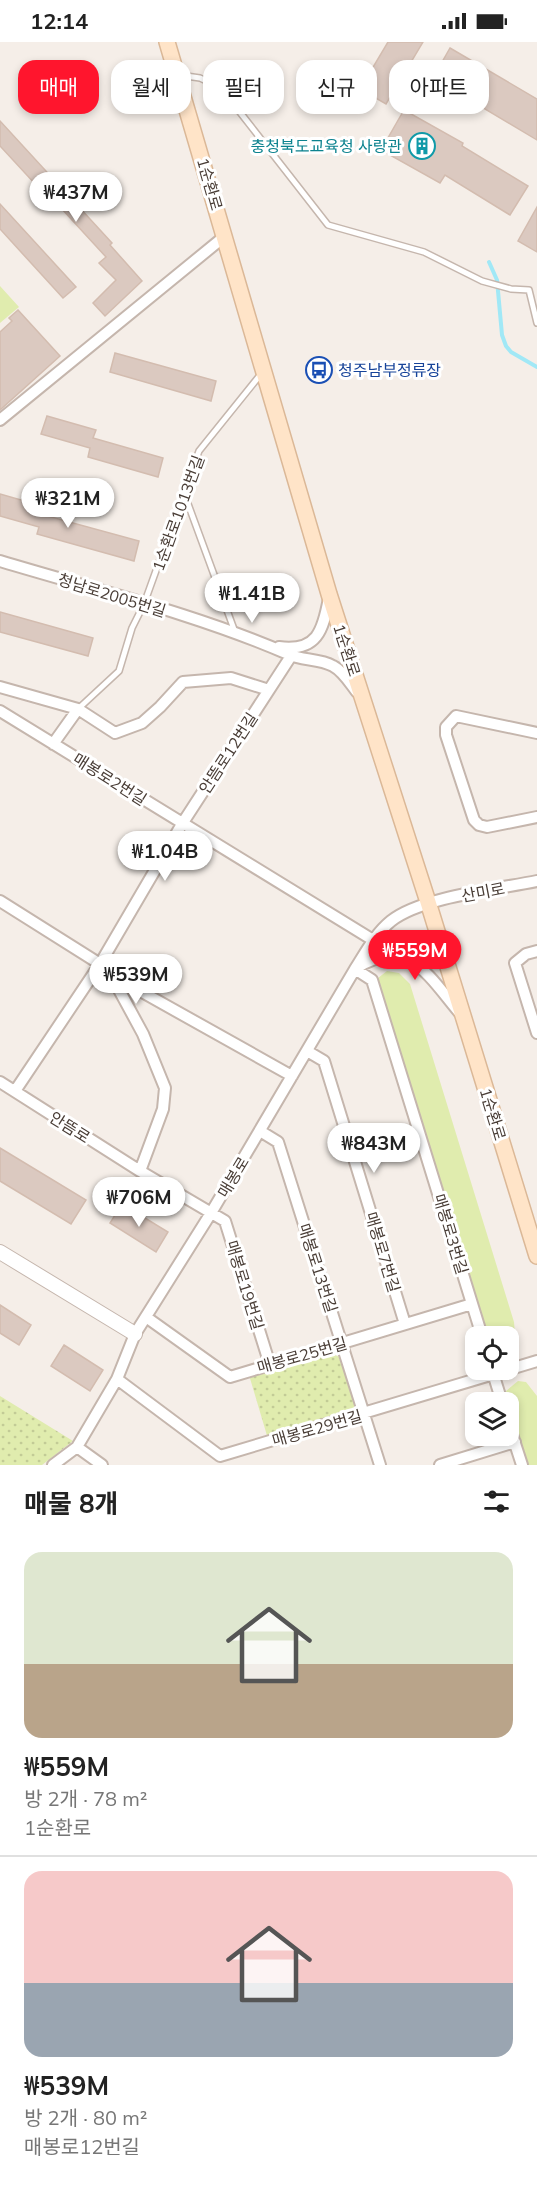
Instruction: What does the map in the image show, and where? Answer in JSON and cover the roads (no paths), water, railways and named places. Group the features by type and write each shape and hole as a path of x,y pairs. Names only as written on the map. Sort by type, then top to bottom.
{"main road":[{"name":"1순환로","path":"167,42 172,60"},
{"name":"1순환로","path":"189,114 329,594 428,902 537,1256"}],"street":[{"path":"0,420 225,236"},
{"name":"청남로2005번길","path":"0,561 224,629 270,646"},
{"path":"270,646 290,649 311,642 325,622 329,594"},
{"path":"270,646 291,656 321,661 334,666 346,677 363,700"},
{"name":"안뜸로12번길","path":"15,1091 100,964 182,824 291,656"},
{"path":"0,687 78,709 115,733 142,723 183,682 231,678 269,690"},
{"path":"53,744 78,709"},
{"name":"매봉로2번길","path":"0,711 373,940"},
{"path":"537,733 456,716 447,727 446,735 474,820 478,825 486,827 537,817"},
{"name":"산미로","path":"428,902 537,881"},
{"path":"0,901 100,964 110,974 292,1076"},
{"name":"매봉로","path":"53,1465 77,1447 117,1379 135,1334 212,1213 373,940 392,920 428,902"},
{"path":"537,951 526,954 515,963 537,1033"},
{"path":"355,969 374,958 385,955 409,960 424,970 463,1016"},
{"name":"매봉로3번길","path":"355,969 372,980 479,1326"},
{"path":"110,974 143,1034 165,1088 163,1109 140,1171"},
{"name":"매봉로7번길","path":"307,1051 324,1061 405,1324"},
{"name":"안뜸로","path":"0,1082 140,1171 212,1213"},
{"name":"매봉로13번길","path":"260,1131 278,1142 366,1414 380,1465"},
{"name":"매봉로19번길","path":"212,1213 225,1221 270,1365"},
{"path":"0,1252 135,1334"},
{"name":"매봉로25번길","path":"146,1317 230,1377 472,1304"},
{"name":"매봉로29번길","path":"519,1366 537,1361"},
{"name":"매봉로29번길","path":"117,1379 220,1456 366,1414 469,1380"},
{"path":"445,1464 502,1446"},
{"path":"516,1446 522,1465"},
{"path":"77,1447 102,1465"}],"lane":[{"path":"191,77 200,78 221,88 328,225 424,252 489,283 510,290 529,290 537,323"},
{"name":"1순환로1013번길","path":"78,709 119,671 132,628 144,604 200,451 264,370"},
{"path":"184,493 236,633"}],"waterway":[{"path":"489,262 497,280 502,335 506,346 511,352 537,367"}],"place":[{"name":"충청북도교육청 사랑관","path":"422,146"},
{"name":"청주남부정류장","path":"319,370"}]}
